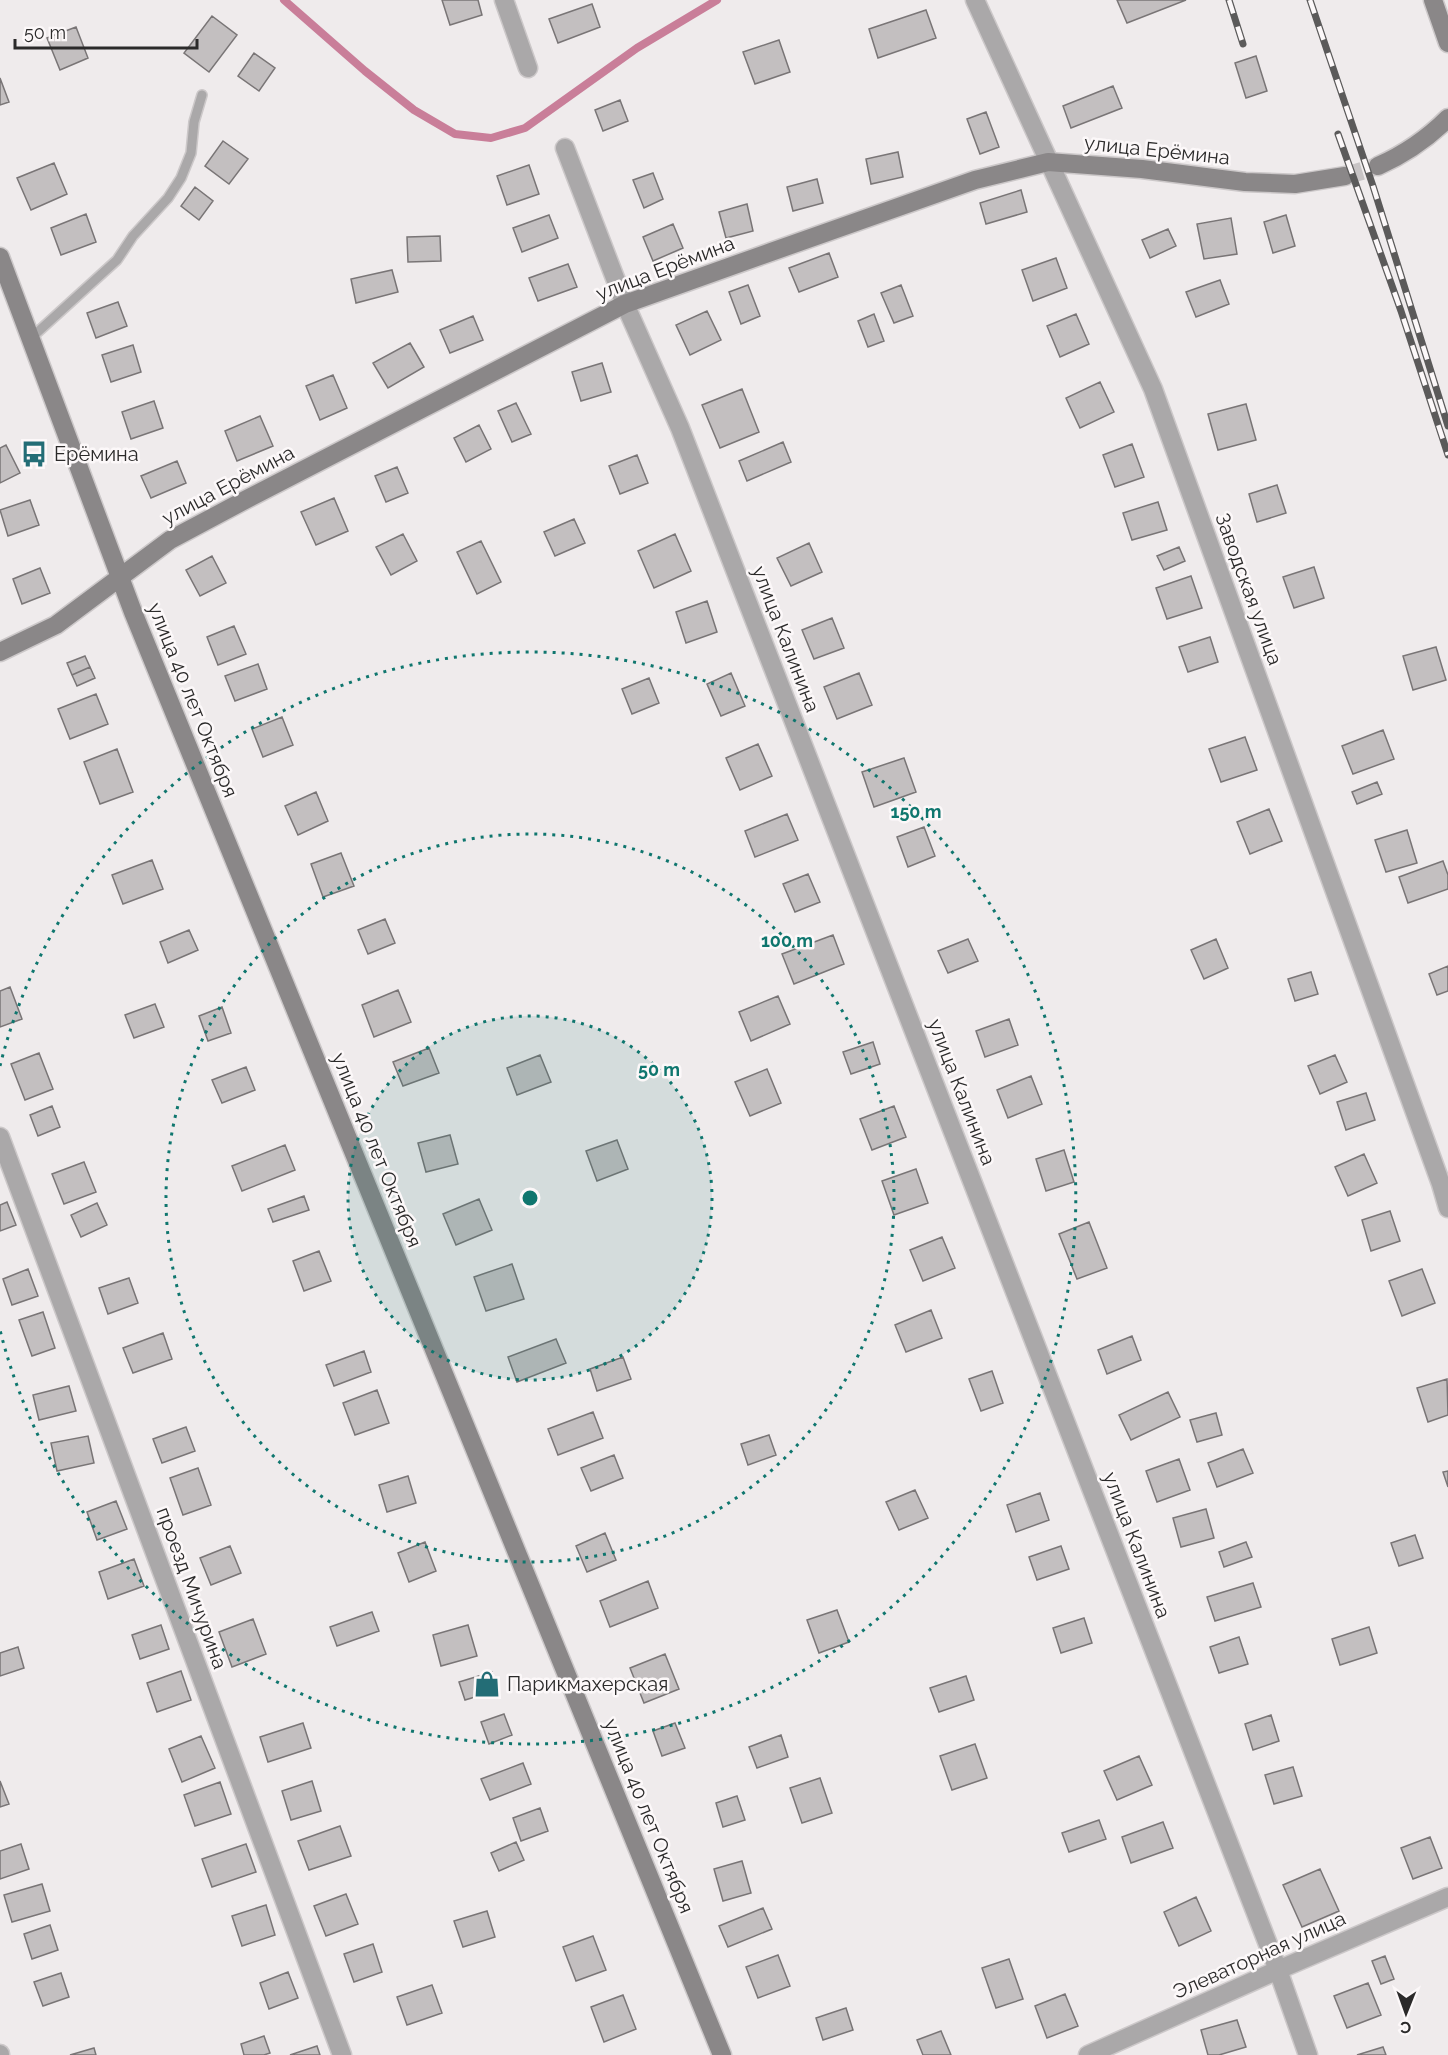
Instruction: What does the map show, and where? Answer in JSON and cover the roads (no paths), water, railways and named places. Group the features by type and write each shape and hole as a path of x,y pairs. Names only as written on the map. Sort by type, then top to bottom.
{"street":[{"path":"504,0 528,68"},
{"name":"Заводская улица","path":"975,0 1153,389 1448,1208"},
{"path":"1440,10 1448,43"},
{"path":"1378,166 1416,146 1448,118"},
{"name":"улица Калинина","path":"565,148 625,304 680,428 1278,1970 1308,2055"},
{"name":"улица Ерёмина","path":"0,652 56,625 180,535 625,304 975,180 1048,162 1142,169 1245,182 1295,184 1345,176"},
{"name":"улица 40 лет Октября","path":"0,257 120,577 722,2055"},
{"name":"проезд Мичурина","path":"0,1137 342,2055"},
{"name":"Элеваторная улица","path":"1088,2055 1278,1970 1448,1898"}],"lane":[{"path":"30,339 117,260 133,236 168,198 181,178 191,153 194,123 202,95"}],"waterway":[{"path":"284,0 365,71 414,110 455,134 491,138 525,128 637,48 717,0"}],"tunnel":[{"path":"1345,176 1378,166"}],"railway":[{"path":"1229,0 1243,44"},
{"path":"1310,0 1373,186 1448,426"},
{"path":"1338,134 1401,311 1448,455"}],"place":[{"name":"Ерёмина","path":"34,454"},
{"name":"Парикмахерская","path":"487,1684"}]}
